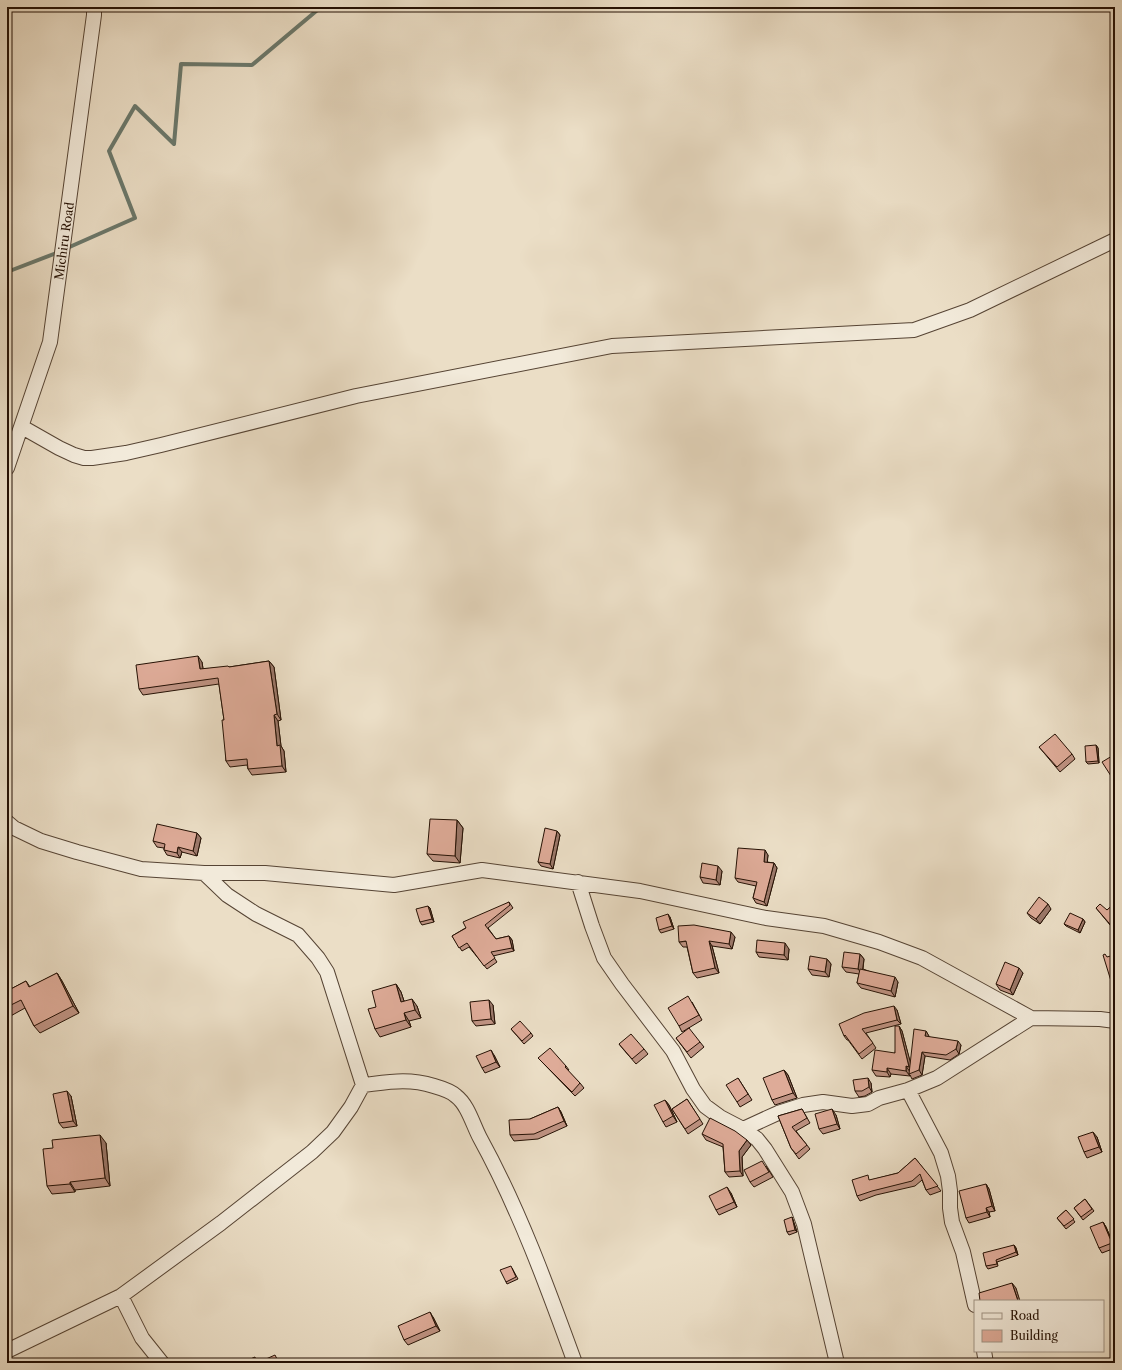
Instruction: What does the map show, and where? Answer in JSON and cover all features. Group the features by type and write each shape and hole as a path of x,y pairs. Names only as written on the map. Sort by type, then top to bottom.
{"street":[{"name":"Michiru Road","path":"7,468 50,342 94,7"},
{"path":"22,427 74,455 84,458 92,458 154,447 356,396 612,346 914,330 970,310 1115,240"},
{"path":"7,822 14,828 41,841 141,869 204,873 265,874 394,885 482,870 640,891 766,918 824,926 879,942 922,958 1031,1018 1100,1019 1115,1021"},
{"path":"7,1351 121,1296 221,1223 312,1152 333,1132 351,1107 363,1085 327,972 318,958 298,936 256,914 227,894 204,873"},
{"path":"578,882 604,958 673,1051 693,1089 705,1106 720,1117 743,1129 765,1148 792,1192 804,1224 838,1363"},
{"path":"743,1129 778,1113 803,1105 823,1102 852,1106 868,1104 879,1098 908,1090 937,1078 1031,1018"},
{"path":"363,1085 399,1080 419,1081 442,1088 457,1096 468,1111 506,1188 553,1303 575,1363"},
{"path":"908,1090 940,1153 948,1176 952,1222 963,1252 974,1301"},
{"path":"121,1296 142,1338 162,1363"},
{"path":"984,1352 986,1363"}],"building":[{"path":"198,656 200,669 229,667 269,661 277,714 274,715 277,746 280,745 282,766 248,769 247,759 226,761 222,720 224,720 218,678 139,689 136,665"},
{"path":"1055,734 1072,754 1057,767 1039,747"},
{"path":"1096,745 1098,761 1086,762 1085,746"},
{"path":"1112,756 1115,762 1115,789 1111,776 1102,762"},
{"path":"430,819 457,820 455,856 427,854"},
{"path":"157,824 197,833 193,851 178,847 177,853 164,850 165,844 153,841"},
{"path":"545,828 557,831 550,864 538,862"},
{"path":"738,848 765,850 764,862 774,863 764,902 753,898 757,882 735,878"},
{"path":"702,863 718,866 716,880 700,877"},
{"path":"1039,897 1048,904 1036,919 1027,913"},
{"path":"509,902 510,905 485,925 496,939 509,936 512,948 491,952 495,958 484,966 467,943 459,948 452,936 466,928 463,922"},
{"path":"1115,903 1115,930 1096,908 1100,904 1107,910"},
{"path":"428,906 432,919 420,922 416,909"},
{"path":"1070,913 1083,919 1078,930 1064,924"},
{"path":"668,914 672,926 659,930 656,918"},
{"path":"694,925 731,932 729,944 709,941 715,968 693,973 686,941 679,942 678,926"},
{"path":"757,940 785,943 784,955 756,952"},
{"path":"844,952 860,954 858,969 842,967"},
{"path":"1105,954 1107,957 1114,955 1115,958 1115,994 1103,955"},
{"path":"810,956 827,959 825,972 808,969"},
{"path":"1005,962 1019,968 1010,990 996,984"},
{"path":"860,969 895,977 891,991 857,983"},
{"path":"57,973 73,1006 34,1026 21,1000 7,1007 7,991 26,981 29,987"},
{"path":"396,984 401,1002 412,999 415,1010 404,1013 406,1020 375,1029 368,1009 376,1007 372,991"},
{"path":"688,996 699,1015 679,1026 668,1008"},
{"path":"489,1000 491,1019 472,1021 470,1002"},
{"path":"894,1006 897,1020 862,1029 873,1043 859,1054 845,1035 844,1036 839,1024 864,1013"},
{"path":"520,1021 531,1033 522,1041 511,1029"},
{"path":"895,1026 899,1026 909,1067 906,1066 906,1071 887,1068 887,1072 872,1070 875,1050 895,1053"},
{"path":"689,1028 700,1042 687,1052 676,1038"},
{"path":"914,1029 926,1031 925,1036 958,1041 956,1049 946,1055 922,1052 919,1070 909,1074"},
{"path":"631,1034 644,1049 632,1059 619,1044"},
{"path":"550,1048 580,1083 572,1092 538,1058"},
{"path":"491,1050 496,1062 482,1068 476,1056"},
{"path":"784,1070 793,1093 772,1100 763,1078"},
{"path":"738,1078 748,1094 737,1102 726,1085"},
{"path":"868,1078 869,1087 862,1091 855,1091 853,1080"},
{"path":"67,1091 73,1121 59,1123 53,1094"},
{"path":"687,1099 700,1119 685,1129 672,1109"},
{"path":"665,1100 673,1116 663,1122 654,1105"},
{"path":"558,1107 564,1121 534,1134 510,1135 509,1120 530,1119"},
{"path":"802,1109 807,1118 792,1127 807,1145 796,1154 791,1148 778,1116"},
{"path":"832,1109 837,1124 819,1129 815,1114"},
{"path":"710,1118 735,1131 747,1140 739,1151 740,1171 725,1172 723,1144 702,1134"},
{"path":"1093,1132 1099,1147 1084,1152 1078,1137"},
{"path":"100,1135 105,1178 47,1186 43,1149 53,1148 52,1140"},
{"path":"915,1158 938,1186 926,1190 920,1174 912,1181 857,1196 852,1180 868,1175 869,1180 898,1173"},
{"path":"762,1161 769,1172 750,1182 744,1170"},
{"path":"986,1184 992,1206 986,1208 987,1212 966,1218 959,1191"},
{"path":"727,1187 734,1202 716,1210 709,1196"},
{"path":"1085,1199 1092,1209 1081,1217 1074,1208"},
{"path":"1066,1210 1074,1219 1064,1226 1057,1218"},
{"path":"792,1217 795,1230 787,1232 784,1220"},
{"path":"1103,1222 1112,1243 1099,1248 1090,1227"},
{"path":"1014,1245 1016,1252 996,1260 997,1264 986,1266 983,1253"},
{"path":"511,1266 516,1277 506,1282 500,1270"},
{"path":"1012,1283 1018,1300 980,1300 979,1293"},
{"path":"430,1312 436,1326 404,1340 398,1326"},
{"path":"275,1355 279,1363 257,1363"},
{"path":"255,1357 257,1363 241,1363"}],"waterway":[{"path":"65,249 135,218 109,151 135,106 174,144 181,64 252,65 321,7 352,7"},
{"path":"7,272 59,252"}]}
